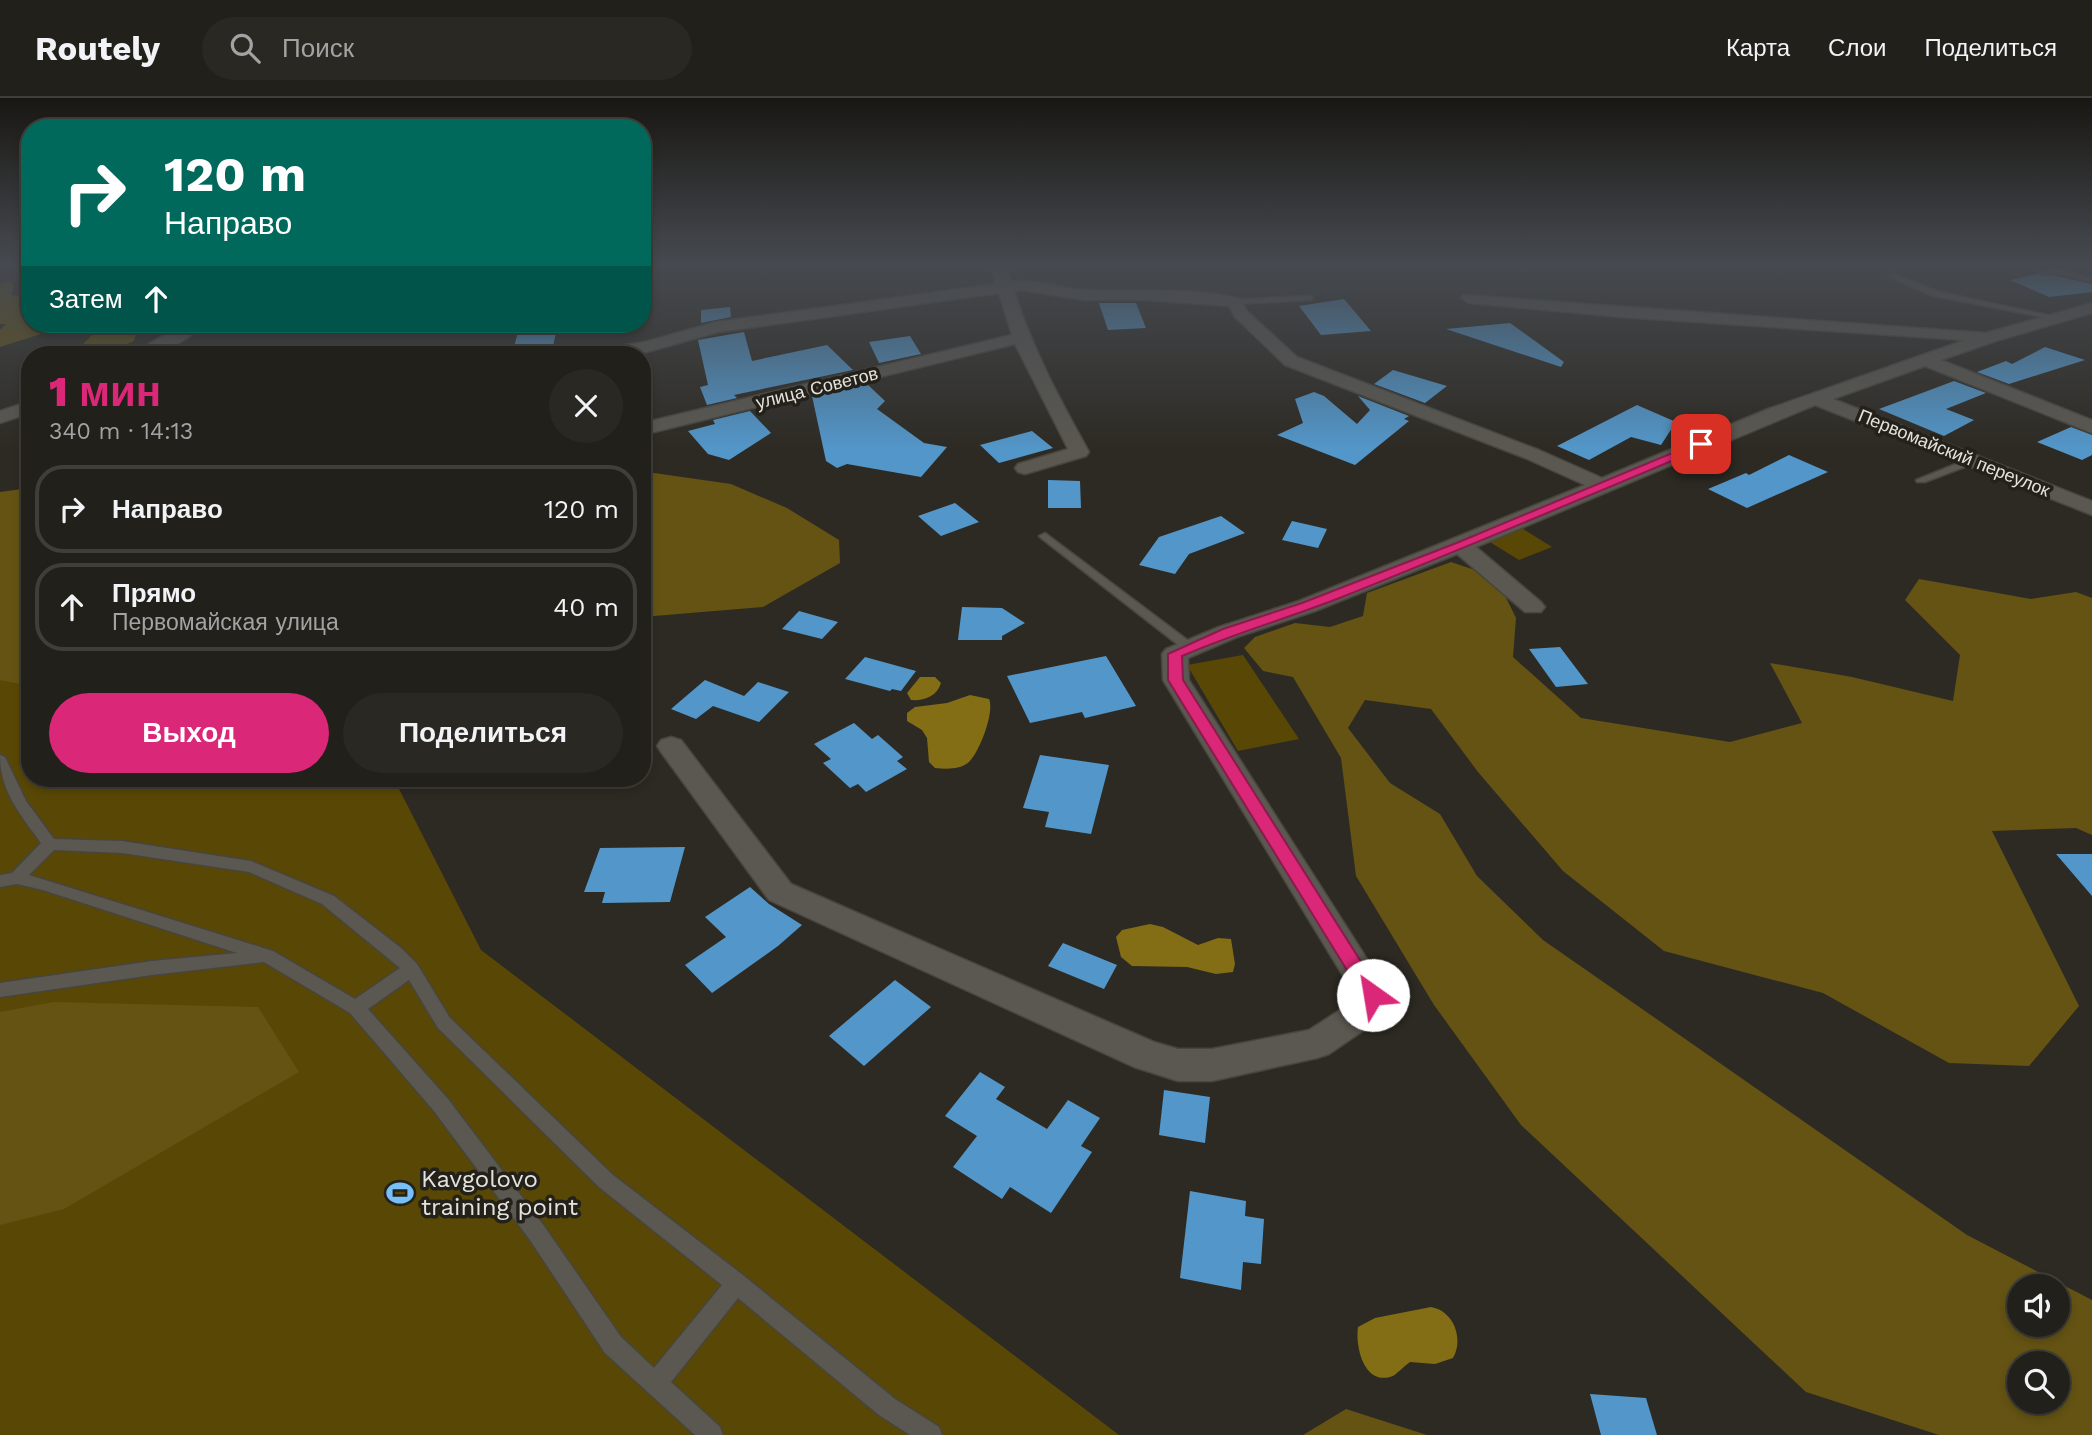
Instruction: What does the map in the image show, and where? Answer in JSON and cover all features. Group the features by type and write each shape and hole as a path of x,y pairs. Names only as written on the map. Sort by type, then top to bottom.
{"street":[{"path":"650,346 720,326"},
{"path":"1017,326 1035,370 1079,452 1025,468"},
{"path":"1254,326 1291,361 1532,454 1604,486"},
{"path":"1834,326 1990,337"},
{"path":"671,746 780,892 1147,1056 1178,1065 1212,1065 1317,1043 1355,1018 1373,995 1176,680 1175,654 1228,632 1321,605 1774,413 1990,337 2029,326"},
{"path":"157,346 182,333"},
{"name":"улица Советов","path":"651,427 1021,338"},
{"path":"1928,361 2092,427"},
{"name":"Первомайский переулок","path":"1816,399 1948,449 2092,509"},
{"path":"0,417 21,410"},
{"path":"1460,545 1533,607"}],"lane":[{"path":"1921,480 1972,461"},
{"path":"1045,536 1190,648"},
{"path":"0,760 20,803 50,844"},
{"path":"17,878 50,844 122,847 251,867 328,900 395,953 411,970 444,1023 606,1181 737,1283 887,1407 931,1435"},
{"path":"0,881 17,878 44,884 267,957 356,1008 441,1105 537,1233 613,1345 712,1435"},
{"path":"0,990 152,968 267,957"},
{"path":"356,1008 411,970"},
{"path":"656,1382 737,1283"}],"shaded area":[{"path":"4,326 21,326 21,333 44,333 0,347 0,330"},
{"path":"94,333 136,333 134,341 122,346 81,346"},
{"path":"651,474 731,484 787,508 839,540 840,563 763,607 651,616"},
{"path":"21,489 21,684 0,680 0,492"},
{"path":"1520,527 1552,547 1519,560 1485,539"},
{"path":"1451,562 1496,577 1516,618 1513,657 1581,718 1730,742 1802,723 1770,663 1852,677 1953,701 1960,655 1905,600 1919,579 2031,599 2076,592 2092,598 2092,835 2076,828 1992,831 2079,1006 2029,1066 1949,1063 1823,993 1664,951 1563,871 1478,772 1431,709 1365,700 1348,728 1390,783 1440,814 1477,876 1543,940 1967,1235 2042,1274 2007,1274 2007,1337 2070,1337 2070,1289 2092,1300 2092,1435 1939,1435 1806,1392 1521,1125 1434,1005 1356,876 1341,758 1293,677 1263,671 1244,648 1255,637 1295,623 1330,627 1363,616 1367,593"},
{"path":"1243,655 1299,739 1238,751 1187,665"},
{"name":"Kavgolovo training point","path":"0,671 21,672 21,787 398,787 481,950 1119,1435 0,1435"},
{"path":"920,677 935,677 941,683 929,697 911,700 907,693"},
{"path":"970,695 989,699 990,705 988,722 977,750 969,762 961,766 935,768 929,762 927,738 922,730 907,721 907,713 915,707 947,703"},
{"path":"1150,924 1163,927 1198,945 1218,938 1231,939 1235,964 1233,972 1216,974 1187,967 1132,966 1121,957 1116,937 1122,930"},
{"path":"54,1002 258,1007 299,1072 64,1209 0,1225 0,1012"},
{"path":"1431,1307 1446,1314 1455,1327 1457,1343 1453,1358 1435,1364 1410,1362 1393,1376 1383,1378 1368,1370 1360,1354 1358,1327 1375,1318"},
{"path":"1346,1409 1427,1435 1303,1435"}],"building":[{"path":"1107,326 1146,328 1108,330"},
{"path":"1314,326 1367,326 1371,331 1321,335"},
{"path":"1515,326 1564,362 1561,367 1446,329"},
{"path":"744,332 752,361 827,345 853,370 734,395 737,398 707,405 700,387 708,385 698,340"},
{"path":"518,333 556,333 553,346 514,346"},
{"path":"910,336 921,354 879,363 869,342"},
{"path":"2045,347 2085,360 2009,384 1977,372 2006,361 2012,364"},
{"path":"1393,370 1447,386 1425,403 1374,384"},
{"path":"1954,381 1986,393 1946,409 1974,420 1944,436 1879,409"},
{"path":"866,383 885,401 877,409 924,443 947,447 921,477 847,464 837,468 826,461 812,396"},
{"path":"1314,392 1324,396 1357,424 1370,410 1358,396 1409,416 1404,419 1409,421 1355,465 1277,435 1303,423 1295,399"},
{"path":"1637,405 1676,422 1661,445 1631,437 1589,460 1557,446"},
{"path":"750,411 771,433 729,460 708,454 688,431 715,424 713,420"},
{"path":"2071,427 2092,435 2092,455 2082,460 2037,442"},
{"path":"1032,431 1053,448 999,463 980,445"},
{"path":"1789,455 1828,472 1747,508 1708,489 1746,473 1749,475"},
{"path":"1048,480 1080,481 1081,508 1048,508"},
{"path":"955,503 979,522 941,536 918,516"},
{"path":"1221,516 1245,533 1189,554 1175,574 1139,565 1159,537"},
{"path":"1292,521 1327,529 1318,548 1282,540"},
{"path":"962,607 1002,608 1025,623 1002,636 1002,640 958,640"},
{"path":"799,611 838,622 822,639 782,629"},
{"path":"1560,647 1588,684 1556,687 1529,649"},
{"path":"1106,656 1136,706 1085,718 1082,712 1030,723 1007,676"},
{"path":"865,657 916,671 901,691 890,691 845,679"},
{"path":"705,680 744,696 758,682 789,692 759,722 713,706 696,719 671,709"},
{"path":"854,723 872,739 878,735 903,757 897,761 907,769 866,792 858,784 850,788 823,763 831,759 814,744"},
{"path":"1040,755 1109,765 1091,834 1045,827 1049,812 1023,808"},
{"path":"685,847 670,902 602,903 605,892 584,892 600,848"},
{"path":"2056,854 2092,854 2092,896"},
{"path":"750,887 769,904 802,925 778,946 712,993 685,965 726,937 705,917"},
{"path":"1063,943 1117,965 1104,989 1048,966"},
{"path":"895,980 931,1007 864,1066 829,1036"},
{"path":"980,1072 1005,1087 996,1099 1047,1129 1068,1100 1100,1118 1081,1146 1092,1152 1051,1213 1010,1187 1002,1199 953,1167 977,1136 945,1116"},
{"path":"1164,1090 1210,1097 1205,1143 1159,1135"},
{"path":"1190,1191 1246,1201 1245,1216 1264,1219 1261,1264 1243,1262 1241,1290 1180,1278"},
{"path":"1590,1394 1646,1398 1657,1435 1601,1435"}],"place":[{"name":"Kavgolovo training point","path":"400,1193"}],"route":[{"path":"1373,995 1176,680 1175,654 1228,632 1307,606 1463,544 1701,444"}]}
